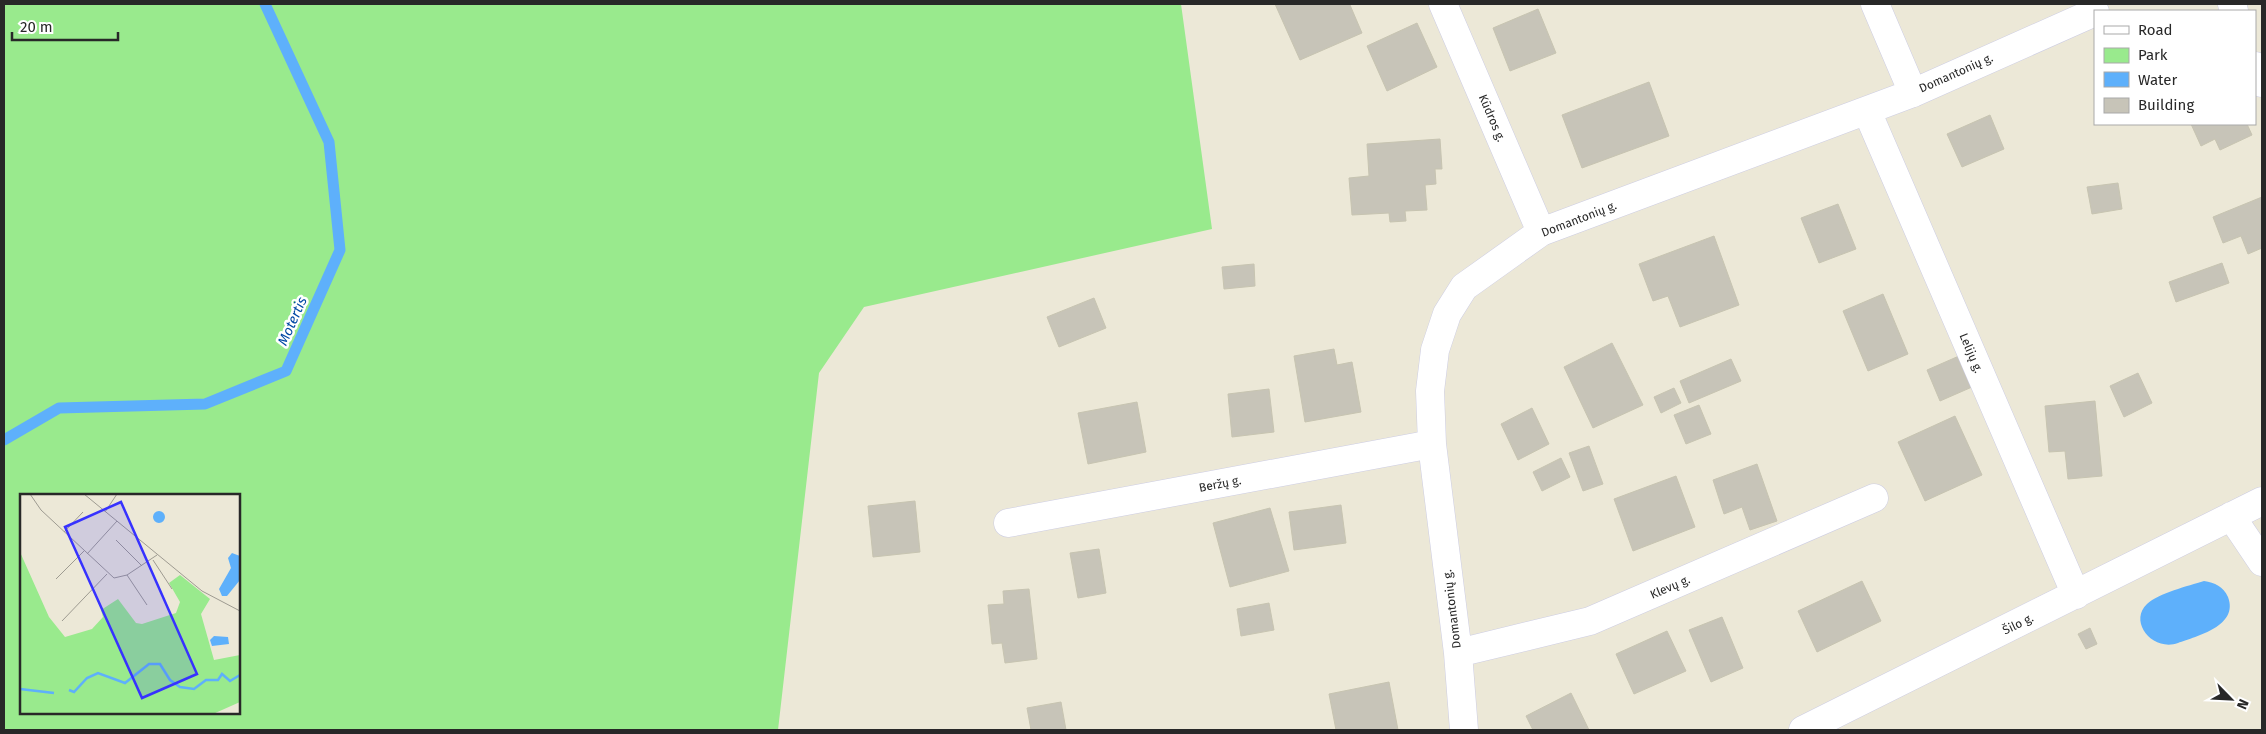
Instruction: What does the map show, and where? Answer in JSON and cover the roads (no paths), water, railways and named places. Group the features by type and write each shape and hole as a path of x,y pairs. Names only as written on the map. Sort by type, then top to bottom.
{"street":[{"name":"Kūdros g.","path":"1443,4 1541,232"},
{"path":"1875,4 1913,92"},
{"name":"Domantonių g.","path":"2097,10 2112,4"},
{"name":"Domantonių g.","path":"1464,730 1458,653 1432,444 1430,391 1434,358 1447,314 1464,287 1541,232 1867,111 2094,11"},
{"path":"2256,68 2262,83"},
{"name":"Lelijų g.","path":"1867,111 2076,595"},
{"name":"Beržų g.","path":"1008,523 1432,444"},
{"name":"Klevų g.","path":"1458,653 1590,621 1874,498"},
{"name":"Šilo g.","path":"1803,730 2076,595 2262,500"},
{"path":"2231,516 2262,562"}],"water":[{"path":"2204,581 2224,590 2228,597 2230,607 2228,615 2222,622 2205,633 2169,645 2160,643 2146,634 2140,619 2142,611 2147,604 2166,593"}],"waterway":[{"name":"Motertis","path":"4,440 59,408 205,404 286,371 340,250 329,142 265,4"}]}
